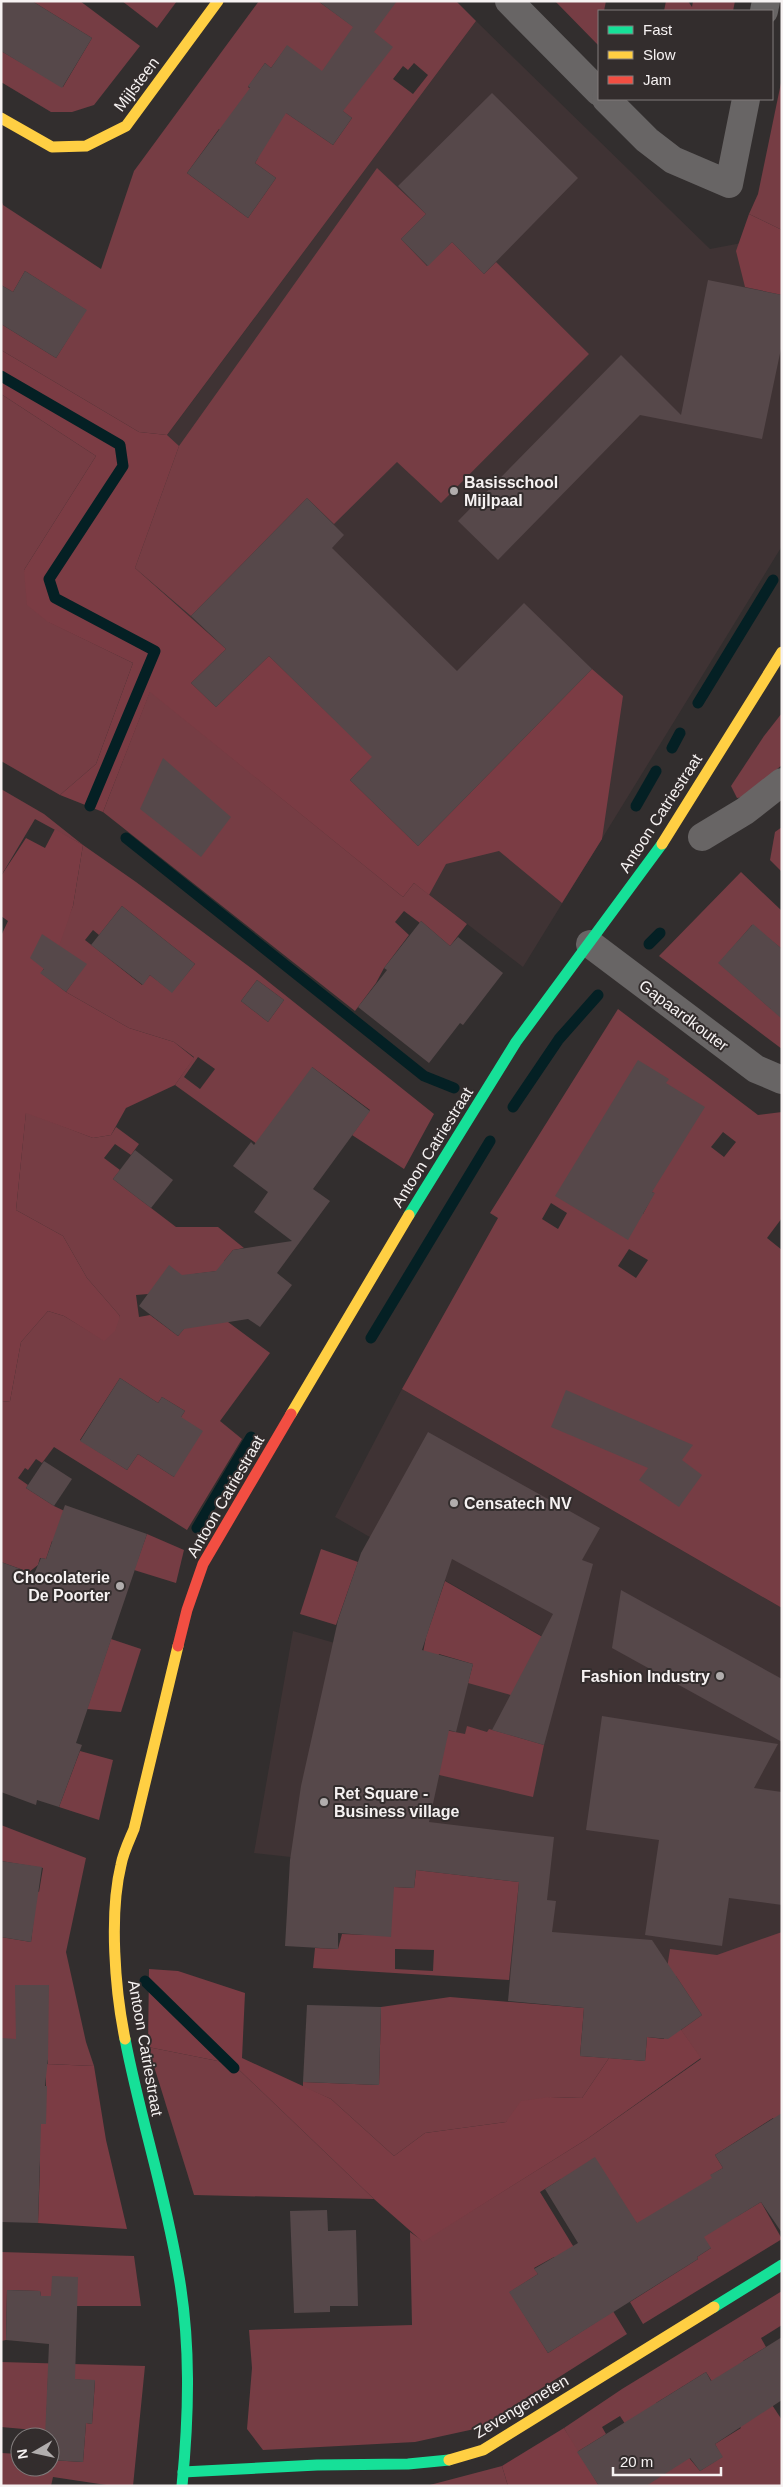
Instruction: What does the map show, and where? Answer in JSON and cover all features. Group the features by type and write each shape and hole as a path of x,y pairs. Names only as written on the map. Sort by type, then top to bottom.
{"main road":[{"name":"Mijlsteen","path":"1,118 52,147 86,146 126,126 218,1"},
{"name":"Antoon Catriestraat","path":"182,2486 188,2398 185,2329 173,2243 136,2097 119,2010 115,1962 115,1918 121,1861 134,1829 187,1610 203,1564 392,1243 516,1042 655,854 782,652"},
{"name":"Zevengemeten","path":"184,2472 317,2465 408,2464 446,2461 483,2450 782,2265"}],"street":[{"path":"509,1 598,91"},
{"path":"607,100 647,140 673,160 729,184 746,100"},
{"path":"702,837 745,811 782,782"},
{"name":"Gapaardkouter","path":"590,944 756,1069 782,1080"}],"shaded area":[{"path":"32,1 80,1 140,46 94,105 72,112 51,112 1,82 1,51 63,87 92,38"},
{"path":"122,1 177,1 157,28"},
{"path":"259,1 318,1 369,38 380,1 456,1 476,21 167,435 139,432 1,350 1,324 56,358 86,310 25,271 13,292 1,285 1,200 3,205 101,269 134,171","holes":["287,46 328,100 352,118 333,145 248,87 265,63 271,68","414,63 428,75 413,94 393,79 403,66 408,70","219,129 258,158 255,163 276,178 248,218 187,173"]},
{"path":"555,1 606,1 604,10 598,10 598,45"},
{"path":"666,1 688,1 692,7 693,1 735,1 733,10 664,10"},
{"name":"Basisschool Mijlpaal","path":"476,21 710,249 747,242 782,265 782,546 523,967 414,883 389,887 333,840 59,580"},
{"path":"782,78 782,230 749,214 758,194"},
{"path":"377,168 426,214 401,239 427,266 452,242 484,274 496,262 589,354 441,503 397,462 334,524 307,498 191,616 135,568 179,446"},
{"path":"749,214 782,230 782,295 745,287 736,251"},
{"path":"1,350 139,432 167,435 179,446 135,568 226,649 191,683 216,707 269,656 338,723 397,732 350,780 418,846 592,669 623,696 602,839 562,903 499,851 446,864 429,895 414,883 403,897 150,692 103,812 60,795 96,764 133,663 48,622 27,605 24,570 96,456 1,394"},
{"path":"1,394 96,456 24,570 49,622 133,663 96,764 60,795 1,761"},
{"path":"150,691 403,897 414,883 467,924 450,946 421,921 420,923 404,911 395,922 409,935 355,1011 103,812"},
{"path":"782,713 782,765 743,797 737,798 731,786 764,736"},
{"path":"1,789 44,814 83,845 35,819 1,876"},
{"path":"782,827 782,872 770,860 775,832"},
{"path":"55,829 83,845 73,906 59,946 41,973 66,992 129,1028 174,1042 194,1058 175,1085 126,1108 111,1135 93,1138 26,1113 16,1210 63,1236 87,1278 120,1316 115,1331 104,1341 64,1316 48,1311 21,1342 10,1401 1,1402 1,936 8,921 1,916 1,876 26,838 45,848"},
{"path":"83,845 255,971 434,1114 404,1169 352,1135 370,1110 312,1067 311,1183 175,1085 194,1057 174,1042 129,1028 66,992 76,978 50,960 73,906","holes":["122,906 195,964 172,992 150,975 142,985 85,940 93,930 99,935","257,980 284,1000 268,1022 241,1001","198,1057 215,1069 200,1089 184,1077"]},
{"path":"741,872 782,911 782,949 752,925 719,963 771,1009 782,997 782,1049 659,956"},
{"path":"618,1009 758,1115 782,1112 782,1218 767,1238 782,1250 782,1608 402,1389 498,1218 490,1213","holes":["723,1132 736,1142 724,1157 711,1147","584,1150 654,1193 643,1214","551,1203 567,1213 558,1229 542,1219","629,1249 648,1260 636,1278 618,1266"]},
{"path":"26,1112 93,1138 111,1135 116,1127 139,1144 131,1155 115,1144 104,1158 120,1170 113,1179 176,1227 218,1227 244,1248 233,1250 224,1261 225,1270 194,1274 148,1294 136,1295 139,1317 150,1315 178,1336 191,1320 228,1322 270,1353 220,1421 242,1439 187,1530 54,1447 42,1463 36,1459 28,1470 25,1468 18,1478 28,1485 26,1488 54,1506 75,1516 66,1545 52,1541 46,1559 40,1558 38,1565 29,1572 1,1562 1,1402 10,1401 21,1342 48,1311 64,1316 104,1340 120,1316 87,1278 63,1236 16,1210","holes":["120,1378 158,1403 162,1397 185,1411 181,1417 174,1477 138,1454 127,1470 80,1440"]},
{"path":"402,1389 782,1608 782,2069 701,2058 652,1988 509,1980 518,1882 254,1853 293,1631 554,1706 566,1650 335,1517"},
{"path":"147,1534 184,1550 176,1583 134,1570"},
{"path":"321,1549 358,1562 336,1625 300,1614"},
{"path":"445,1581 567,1651 553,1707 468,1683 473,1664 439,1654 433,1672 420,1668 426,1637"},
{"path":"111,1639 141,1649 121,1712 87,1709"},
{"path":"467,1726 487,1732 489,1729 544,1745 533,1797 435,1774 445,1730 465,1734"},
{"path":"80,1751 113,1760 99,1820 59,1807"},
{"path":"1,1825 86,1858 66,1952 86,2042 94,2066 48,2064 48,2060 1,2038 1,1937 31,1942 37,1891 39,1892 43,1868 1,1861"},
{"path":"416,1870 519,1882 509,1980 313,1968 315,1948 338,1949 342,1934 369,1935 394,1887 414,1888","holes":["395,1949 434,1950 433,1971 395,1969"]},
{"path":"782,1932 782,2131 773,2118 715,2155 723,2168 711,2175 736,2217 761,2202 782,2239 643,2324 630,2302 698,2259 697,2257 711,2248 637,2223 561,2179 540,2192 627,2334 479,2428 415,2442 263,2450 247,2429 252,2368 249,2330 412,2325 410,2232 423,2241 587,2139 701,2059 681,2030 702,2015 676,1976 666,1975 670,1949 717,1955","holes":["554,2257 598,2321 548,2353 510,2292 538,2274 534,2268"]},
{"path":"149,1969 178,1971 245,1993 242,2058 331,2099 394,2156 425,2133 506,2122 521,2101 550,2097 582,2098 609,2058 645,2061 647,2037 664,2039 666,2008 701,2058 587,2139 423,2242 374,2199 233,2064 148,2047"},
{"path":"450,1997 584,2008 580,2056 609,2058 582,2098 550,2097 506,2122 425,2133 394,2156 331,2099 303,2087 303,2082 379,2085 381,2007"},
{"path":"148,2047 233,2064 374,2199 194,2195"},
{"path":"46,2064 94,2066 106,2140 127,2229 38,2223 40,2167 35,2123 46,2124"},
{"path":"1,2252 134,2256 141,2306 77,2306 77,2297 41,2296 40,2291 7,2290 6,2340 1,2341"},
{"path":"782,2291 782,2325 761,2338 766,2347 743,2361 782,2420 782,2486 646,2486 644,2453 620,2416 602,2427 606,2434 577,2452 564,2428 622,2389","holes":["706,2372 741,2428 715,2444 722,2457 700,2471 690,2459 656,2403"]},
{"path":"1,2362 145,2366 133,2486 113,2486 53,2477 60,2477 60,2461 83,2462 86,2423 92,2424 95,2381 48,2377 46,2427 1,2427"},
{"path":"564,2428 599,2486 508,2486 502,2466"},
{"path":"1,2453 10,2453 10,2477 53,2477 51,2486 1,2486"},
{"path":"502,2466 508,2486 426,2486"}],"building":[{"path":"1,1 32,1 92,38 62,88 1,51"},
{"path":"318,1 397,1 374,32 393,47 343,111 352,118 333,145 286,113 255,163 276,178 248,218 187,173 250,88 248,86 265,63 271,68 287,45 322,71 353,27"},
{"path":"492,93 578,178 484,274 452,242 428,266 401,239 426,214 398,186"},
{"path":"25,271 87,310 56,358 1,324 1,285 13,292"},
{"path":"708,280 782,295 782,344 762,439 640,415 498,560 458,521 621,355 681,415"},
{"path":"307,498 344,535 332,548 457,671 524,603 592,669 418,846 350,780 372,757 269,656 216,707 191,683 226,649 191,616"},
{"path":"163,758 231,817 201,857 140,809"},
{"path":"122,906 195,964 172,993 150,975 143,985 91,945"},
{"path":"421,921 450,946 458,937 503,973 463,1025 460,1023 429,1063 358,1007 387,970 384,968"},
{"path":"753,924 782,949 782,1019 718,963"},
{"path":"42,934 87,964 66,992 40,973 44,969 30,958"},
{"path":"257,980 284,1000 268,1022 241,1001"},
{"path":"638,1060 669,1079 666,1083 705,1107 652,1192 655,1193 628,1240 555,1196"},
{"path":"312,1067 370,1111 313,1189 330,1201 277,1273 292,1285 260,1327 248,1319 184,1329 178,1336 139,1306 169,1265 182,1275 216,1271 233,1250 292,1241 254,1212 268,1192 233,1166 251,1142 254,1145"},
{"path":"135,1150 173,1180 151,1208 113,1179"},
{"path":"120,1378 158,1403 162,1397 185,1411 181,1417 203,1431 174,1477 138,1454 127,1470 80,1441"},
{"path":"566,1390 693,1445 682,1460 702,1475 679,1507 639,1480 648,1468 551,1427"},
{"path":"428,1432 600,1528 582,1560 593,1564 544,1745 492,1730 553,1614 452,1559 422,1650 473,1664 456,1732 449,1730 429,1822 554,1837 547,1900 556,1901 552,1932 652,1940 702,2015 668,2039 647,2037 645,2061 580,2056 584,2008 508,2001 519,1882 416,1870 414,1888 394,1887 391,1937 338,1933 338,1949 285,1946 290,1860 301,1786 338,1620 361,1553"},
{"path":"44,1461 72,1479 54,1506 26,1488"},
{"path":"65,1505 147,1534 76,1743 82,1745 59,1807 37,1800 36,1805 1,1792 1,1562 34,1574 41,1558 46,1559"},
{"path":"621,1590 782,1679 782,1742 612,1648"},
{"path":"602,1716 778,1744 754,1788 782,1792 782,1905 729,1898 722,1946 645,1935 659,1840 586,1830"},
{"path":"1,1861 42,1867 31,1942 1,1937"},
{"path":"15,1985 49,1985 48,2059 45,2086 47,2086 46,2124 41,2124 38,2223 1,2222 1,2038 16,2039"},
{"path":"307,2005 381,2007 379,2085 303,2082"},
{"path":"782,2113 782,2233 761,2202 704,2237 711,2248 697,2257 698,2259 548,2353 509,2292 538,2274 534,2269 578,2243 545,2189 595,2157 637,2223 712,2178 710,2175 723,2168 715,2155"},
{"path":"327,2210 328,2231 356,2230 358,2306 330,2306 330,2312 294,2313 290,2211"},
{"path":"52,2276 78,2277 75,2379 95,2380 92,2424 86,2423 83,2462 60,2461 60,2427 45,2427 49,2344 6,2340 7,2290 40,2291 41,2296 51,2296"},
{"path":"782,2337 782,2400 715,2444 723,2457 700,2471 690,2458 646,2486 599,2486 577,2452 706,2372 711,2381"}],"waterway":[{"path":"1,376 120,445 123,466 49,579 55,598 155,651 90,806"},
{"path":"698,703 773,580"},
{"path":"672,748 680,733"},
{"path":"636,806 656,771"},
{"path":"126,838 424,1076 454,1088"},
{"path":"649,944 660,933"},
{"path":"513,1107 559,1039 598,995"},
{"path":"371,1338 490,1141"},
{"path":"197,1528 251,1437"},
{"path":"145,1981 234,2068"}],"traffic: fast":[{"path":"409,1215 516,1042 662,844"},
{"path":"125,2039 173,2242 182,2298 188,2378 182,2486"},
{"path":"714,2307 782,2265"},
{"path":"183,2472 317,2465 408,2464 449,2460"}],"traffic: slow":[{"path":"1,118 52,147 86,146 126,126 218,1"},
{"path":"662,844 782,652"},
{"path":"291,1414 409,1215"},
{"path":"125,2039 116,1975 114,1929 117,1885 123,1856 134,1829 178,1646"},
{"path":"449,2460 483,2450 714,2307"}],"traffic: jam":[{"path":"178,1646 187,1610 203,1564 291,1414"}],"place":[{"name":"Basisschool Mijlpaal","path":"454,491"},
{"name":"Censatech NV","path":"454,1503"},
{"name":"Chocolaterie De Poorter","path":"120,1586"},
{"name":"Fashion Industry","path":"720,1676"},
{"name":"Ret Square - Business village","path":"324,1802"}]}
